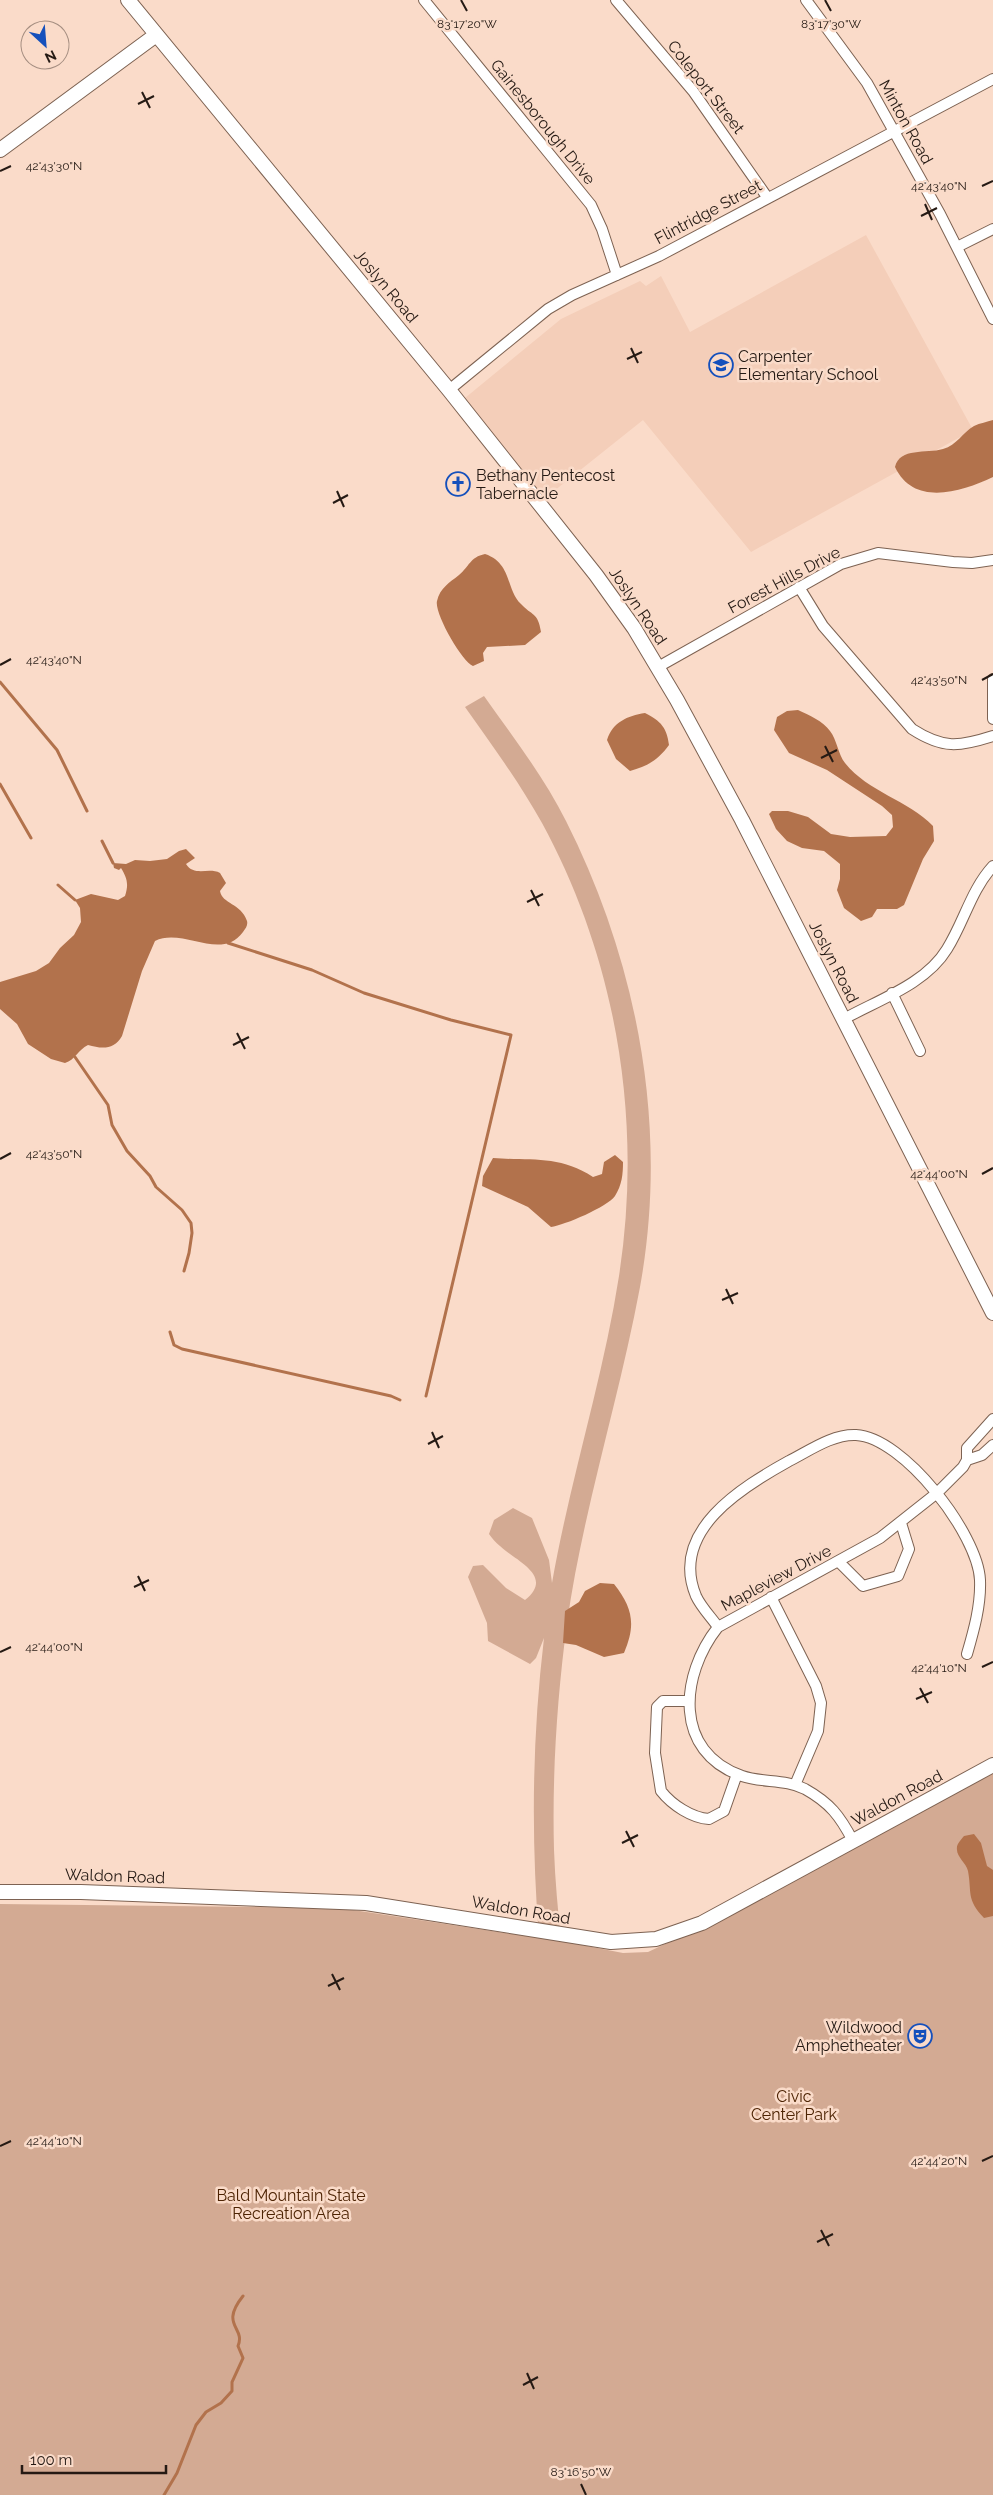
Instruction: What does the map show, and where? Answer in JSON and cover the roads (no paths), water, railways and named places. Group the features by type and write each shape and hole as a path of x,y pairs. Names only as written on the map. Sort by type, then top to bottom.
{"street":[{"name":"Joslyn Road","path":"128,0 450,390 596,575 658,667 742,820 993,1313"},
{"name":"Gainesborough Drive","path":"424,0 591,205 602,229 617,275"},
{"name":"Coleport Street","path":"616,0 693,91 767,197"},
{"name":"Minton Road","path":"806,0 867,83 957,247 993,319"},
{"path":"0,150 156,36"},
{"name":"Flintridge Street","path":"450,390 548,309 572,295 659,256 893,130 993,79"},
{"path":"957,247 993,229"},
{"name":"Forest Hills Drive","path":"658,667 841,564 878,553 953,562 993,560"},
{"path":"799,587 823,626 912,729 927,739 947,745 965,745 993,736"},
{"path":"993,679 991,712 993,719"},
{"path":"844,1019 923,975 946,951 982,879 993,866"},
{"path":"892,993 920,1052"},
{"name":"Mapleview Drive","path":"967,1460 967,1448 993,1419"},
{"path":"718,1627 696,1596 690,1572 691,1554 704,1526 740,1490 829,1440 853,1435 867,1436 910,1465 936,1493 958,1521 969,1543 980,1578 978,1606 967,1654"},
{"name":"Mapleview Drive","path":"853,1841 830,1806 807,1790 795,1785 738,1774 723,1767 708,1755 701,1745 690,1715 688,1701 695,1664 705,1643 718,1627 880,1538 936,1493 967,1460 982,1455 993,1445"},
{"path":"838,1561 863,1586 898,1576 909,1550 901,1523"},
{"path":"771,1597 816,1686 821,1703 818,1731 795,1785"},
{"path":"688,1701 663,1701 656,1707 655,1753 661,1791 685,1811 710,1819 724,1811 738,1774"},
{"name":"Waldon Road","path":"0,1892 80,1892 371,1904 590,1939 636,1942 664,1938 690,1928 993,1765"}],"waterway":[{"path":"0,682 57,750 87,811"},
{"path":"0,784 31,838"},
{"path":"102,841 113,863"},
{"path":"58,885 75,900"},
{"path":"228,943 312,970 364,993 451,1020 511,1035 426,1396"},
{"path":"75,1057 108,1105 112,1125 127,1151 150,1176 156,1187 182,1210 191,1223 192,1233 184,1271"},
{"path":"170,1332 174,1345 182,1349 391,1396 400,1400"},
{"path":"164,2495 177,2473 196,2425 206,2412 221,2403 232,2391 232,2382 243,2358 238,2346 240,2340 233,2320 233,2314 243,2296"}],"place":[{"name":"Carpenter Elementary School","path":"721,365"},
{"name":"Bethany Pentecost Tabernacle","path":"458,484"},
{"name":"Wildwood Amphetheater","path":"920,2036"}],"park label":[{"name":"Civic Center Park","path":"794,2105"},
{"name":"Bald Mountain State Recreation Area","path":"291,2204"}]}
